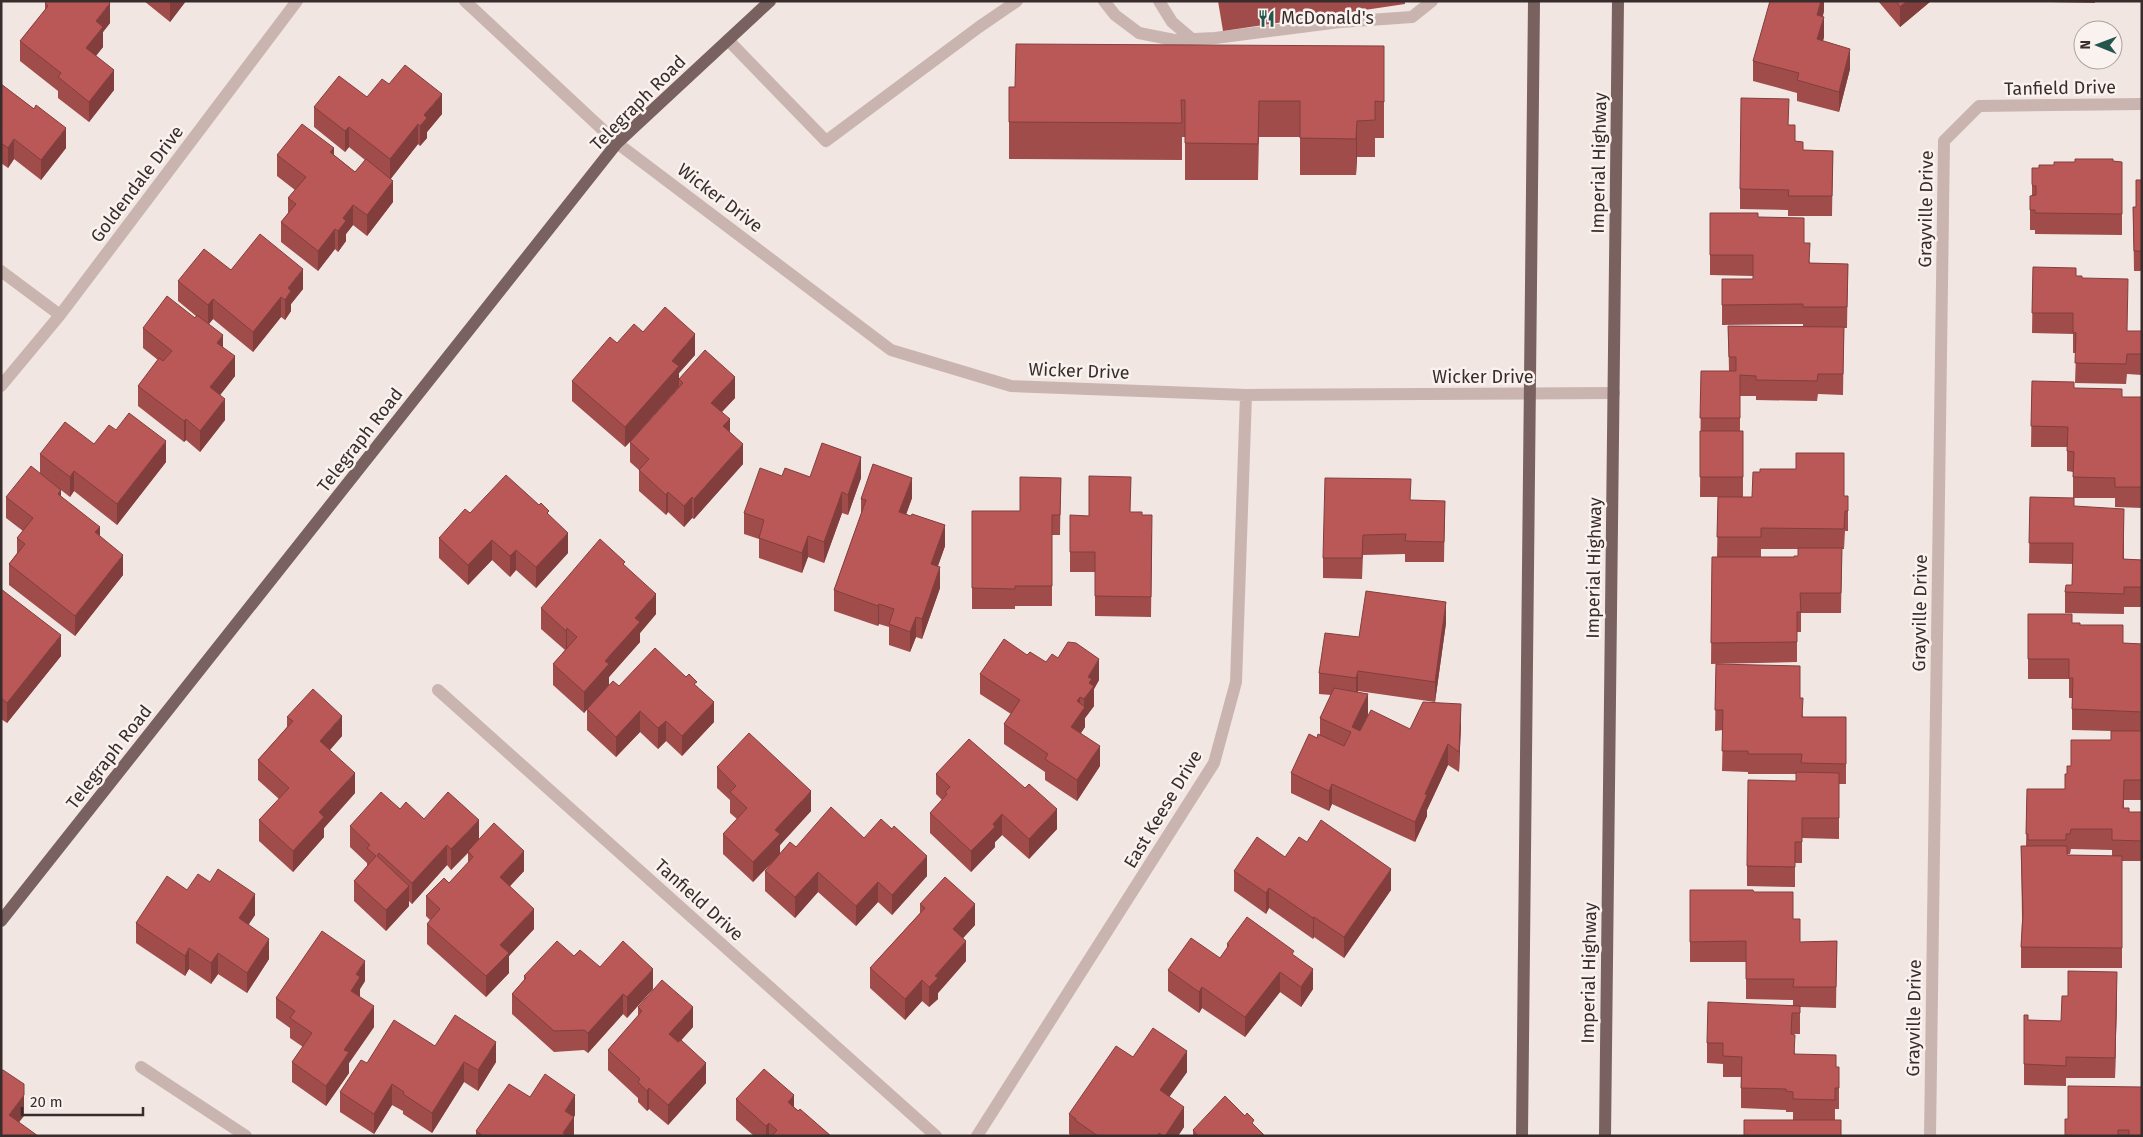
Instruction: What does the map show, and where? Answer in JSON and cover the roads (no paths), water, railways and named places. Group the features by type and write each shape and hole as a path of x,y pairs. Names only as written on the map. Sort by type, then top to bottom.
{"main road":[{"name":"Telegraph Road","path":"1,922 617,143 770,1"},
{"path":"1522,1136 1534,1"},
{"name":"Imperial Highway","path":"1605,1136 1618,1"}],"street":[{"name":"Goldendale Drive","path":"1,386 60,316 297,1"},
{"name":"Wicker Drive","path":"465,1 617,143 891,350 1011,386 1246,395 1614,394"},
{"path":"728,40 826,141 1017,1"},
{"path":"1104,1 1115,14 1139,33 1174,40 1215,38 1340,22 1412,17 1432,1"},
{"path":"1159,1 1172,22 1192,39"},
{"name":"Tanfield Drive","path":"1979,106 2142,104"},
{"name":"Grayville Drive","path":"1930,1136 1944,141 1979,106"},
{"path":"1,271 60,316"},
{"name":"East Keese Drive","path":"977,1136 1214,764 1236,682 1246,395"},
{"name":"Tanfield Drive","path":"438,690 936,1136"},
{"path":"141,1068 246,1136"}],"place":[{"name":"McDonald's","path":"1267,18"}]}
